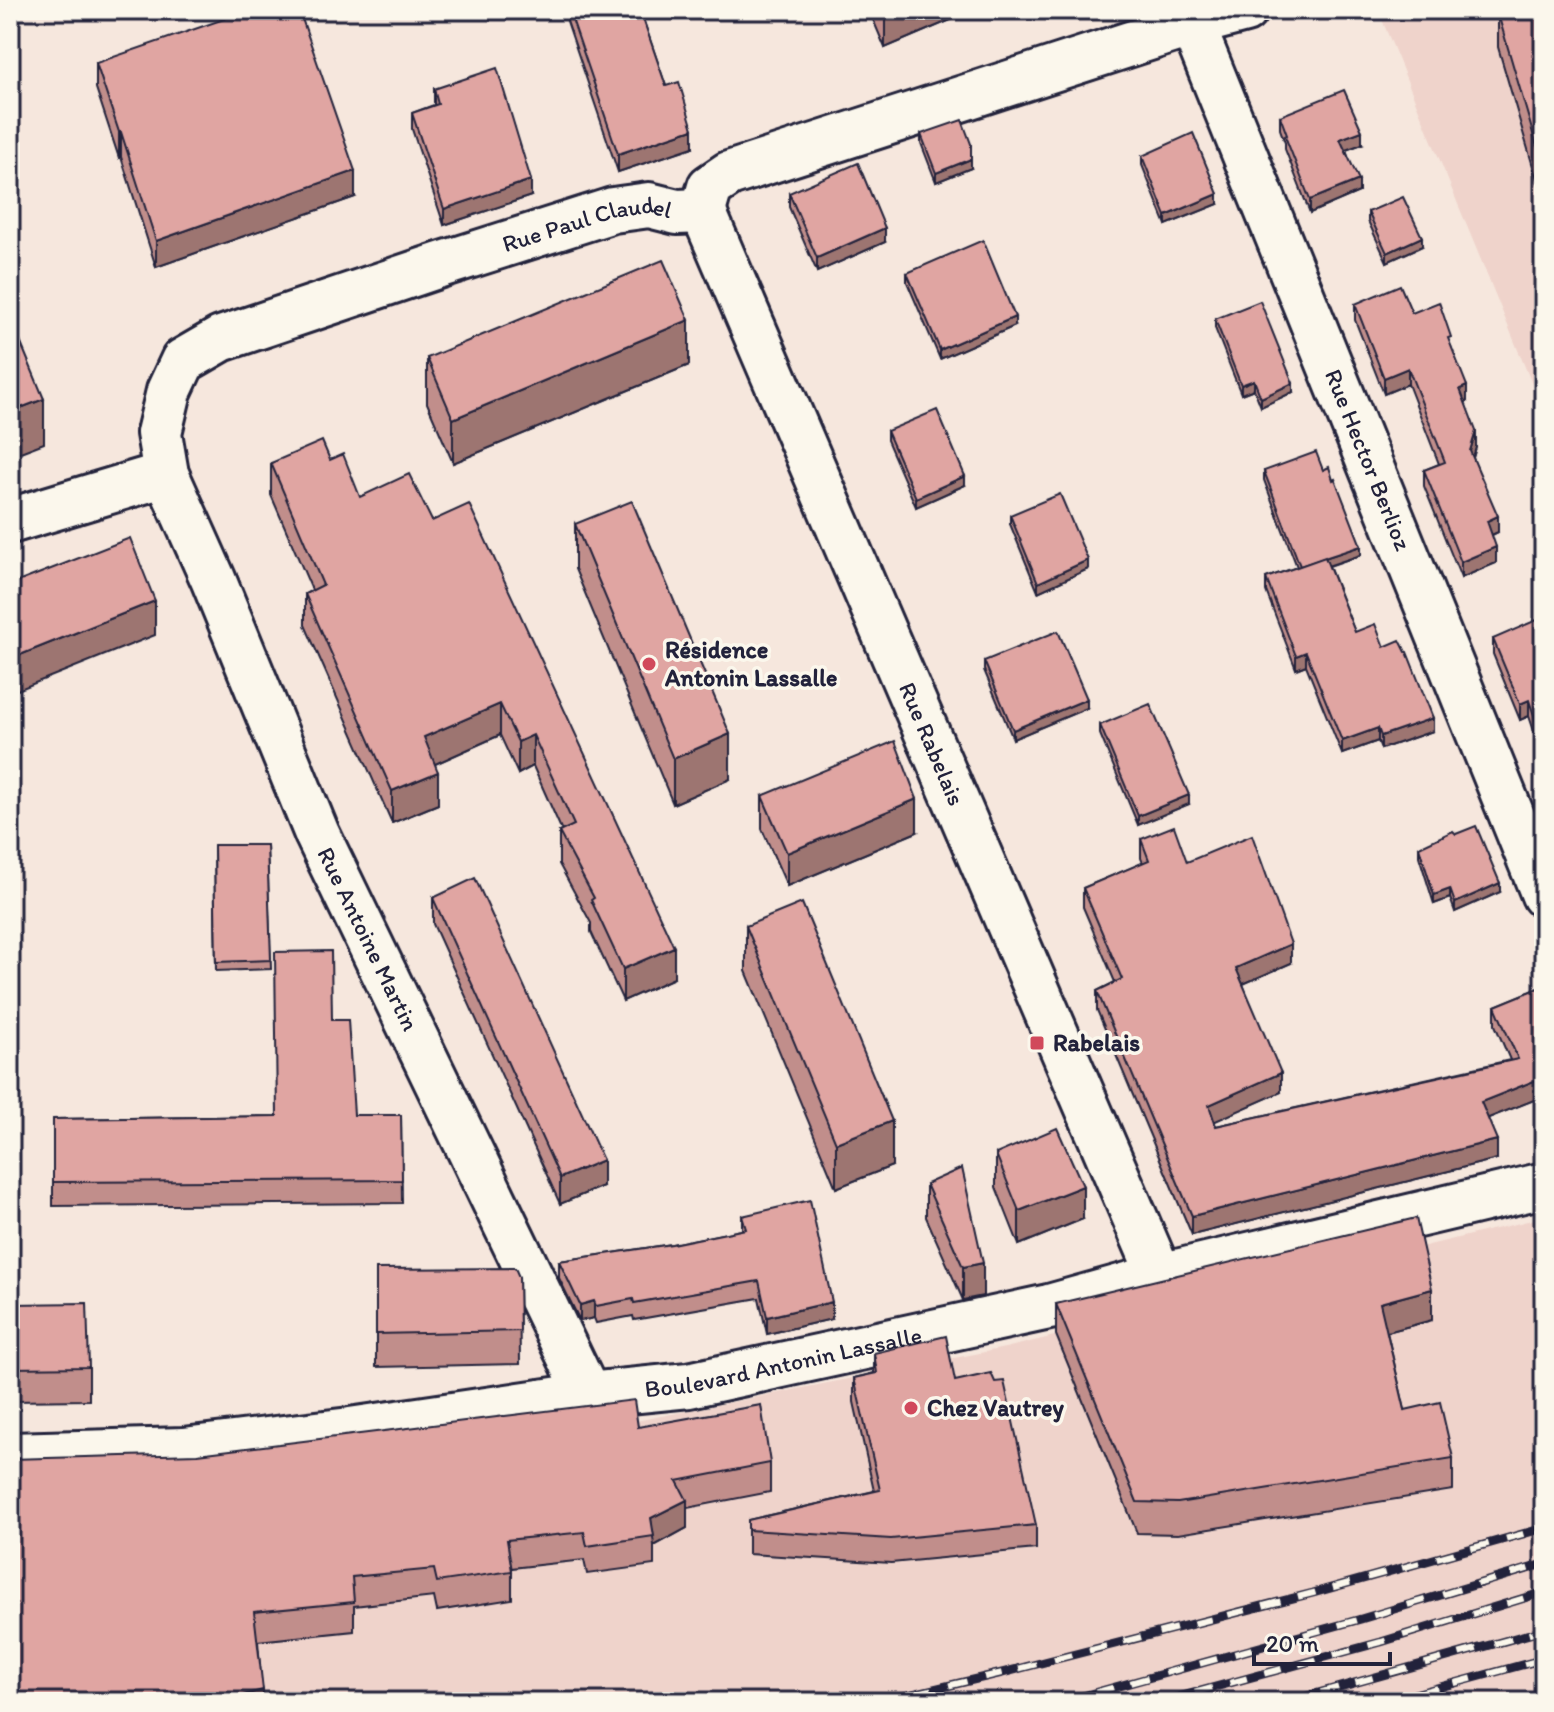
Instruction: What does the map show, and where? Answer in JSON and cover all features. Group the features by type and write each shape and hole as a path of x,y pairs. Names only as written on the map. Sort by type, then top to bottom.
{"street":[{"name":"Rue Paul Claudel","path":"166,474 159,433 169,391 183,361 221,339 613,210 649,205 677,212 703,211 710,187 729,174 1192,24 1245,10"},
{"name":"Rue Hector Berlioz","path":"1192,24 1544,895"},
{"name":"Rue Rabelais","path":"703,211 1160,1276"},
{"path":"10,521 166,474"},
{"name":"Rue Antoine Martin","path":"166,474 213,579 317,834 588,1395"},
{"name":"Boulevard Antonin Lassalle","path":"10,1455 184,1450 350,1430 588,1395 689,1385 1049,1307 1160,1276 1544,1185"}],"shaded area":[{"path":"1378,10 1544,10 1544,413"},
{"path":"1544,1217 1544,1702 10,1702 10,1482 636,1421 1005,1348"}],"building":[{"path":"250,10 299,10 355,171 156,241 96,63"},
{"path":"569,10 640,10 666,86 679,82 693,129 618,154"},
{"path":"1512,10 1544,10 1544,171 1498,14"},
{"path":"497,68 531,180 444,209 412,113 438,104 434,89"},
{"path":"1344,90 1362,131 1340,139 1359,180 1310,200 1280,116"},
{"path":"962,120 971,144 971,159 936,173 921,134"},
{"path":"1193,133 1218,194 1166,216 1142,156"},
{"path":"858,163 885,228 817,258 789,193"},
{"path":"1403,197 1422,237 1387,253 1368,212"},
{"path":"983,240 1015,317 940,350 907,273"},
{"path":"663,260 689,320 453,419 427,358"},
{"path":"1400,285 1412,313 1439,302 1451,337 1448,338 1467,386 1460,389 1476,431 1470,451 1498,516 1487,521 1496,547 1461,562 1424,470 1445,462 1408,368 1384,378 1355,304"},
{"path":"1260,301 1293,383 1261,398 1254,380 1241,385 1215,319"},
{"path":"10,317 44,399 10,412"},
{"path":"937,410 965,476 916,498 887,431"},
{"path":"322,441 330,460 343,454 360,497 409,474 432,521 469,504 674,947 623,969 591,900 594,898 559,832 574,825 533,735 518,742 500,704 424,737 438,772 392,791 305,594 323,585 271,463"},
{"path":"1316,452 1323,470 1329,467 1335,479 1361,546 1300,566 1264,471"},
{"path":"1060,494 1088,560 1038,583 1010,515"},
{"name":"Résidence Antonin Lassalle","path":"632,501 730,734 673,759 575,524"},
{"path":"130,538 155,601 10,659 10,585"},
{"path":"1325,557 1355,632 1375,624 1384,647 1400,640 1433,718 1381,736 1378,728 1342,741 1306,652 1296,656 1266,578"},
{"path":"1539,619 1544,630 1544,746 1529,700 1520,704 1493,639"},
{"path":"1058,631 1087,699 1013,730 984,661"},
{"path":"1150,704 1189,795 1138,816 1100,725"},
{"path":"895,741 917,799 787,853 762,796"},
{"path":"1174,826 1187,862 1252,835 1291,944 1236,968 1281,1073 1209,1105 1216,1126 1518,1059 1495,1006 1544,986 1544,1077 1481,1102 1497,1140 1192,1216 1097,991 1122,979 1083,888 1149,860 1141,839"},
{"path":"1476,826 1500,883 1455,903 1450,889 1434,895 1419,847 1453,831 1456,834"},
{"path":"214,845 267,845 271,960 216,962"},
{"path":"475,878 603,1160 560,1178 433,898"},
{"path":"802,903 892,1121 836,1143 746,926"},
{"path":"331,951 332,1020 348,1020 354,1115 401,1115 402,1180 53,1182 53,1119 277,1116 275,952"},
{"path":"1057,1128 1083,1186 1019,1211 996,1154"},
{"path":"962,1168 983,1263 963,1267 926,1184"},
{"path":"810,1200 832,1302 767,1317 759,1281 634,1303 633,1299 596,1306 594,1301 580,1305 559,1261 746,1229 742,1216"},
{"path":"1416,1218 1432,1289 1380,1303 1405,1410 1440,1402 1453,1458 1178,1503 1137,1502 1056,1304"},
{"path":"515,1268 519,1277 520,1331 376,1334 376,1269"},
{"path":"87,1303 89,1367 10,1368 10,1304"},
{"path":"946,1336 955,1381 991,1373 995,1382 1004,1381 1036,1525 891,1539 748,1530 748,1520 880,1490 854,1378 877,1373 874,1353"},
{"path":"634,1400 638,1427 761,1405 770,1463 677,1481 687,1500 651,1518 654,1536 587,1546 584,1532 507,1540 512,1571 437,1582 434,1569 352,1577 354,1602 254,1612 263,1690 214,1702 10,1702 10,1459 198,1454"}],"railway":[{"path":"879,1702 1313,1593 1544,1528"},
{"path":"1061,1702 1361,1619 1544,1564"},
{"path":"1160,1702 1381,1642 1544,1592"},
{"path":"1286,1702 1544,1630"},
{"path":"1385,1702 1544,1659"}],"place":[{"name":"Résidence Antonin Lassalle","path":"649,664"},
{"name":"Rabelais","path":"1037,1043"},
{"name":"Chez Vautrey","path":"911,1408"}]}
